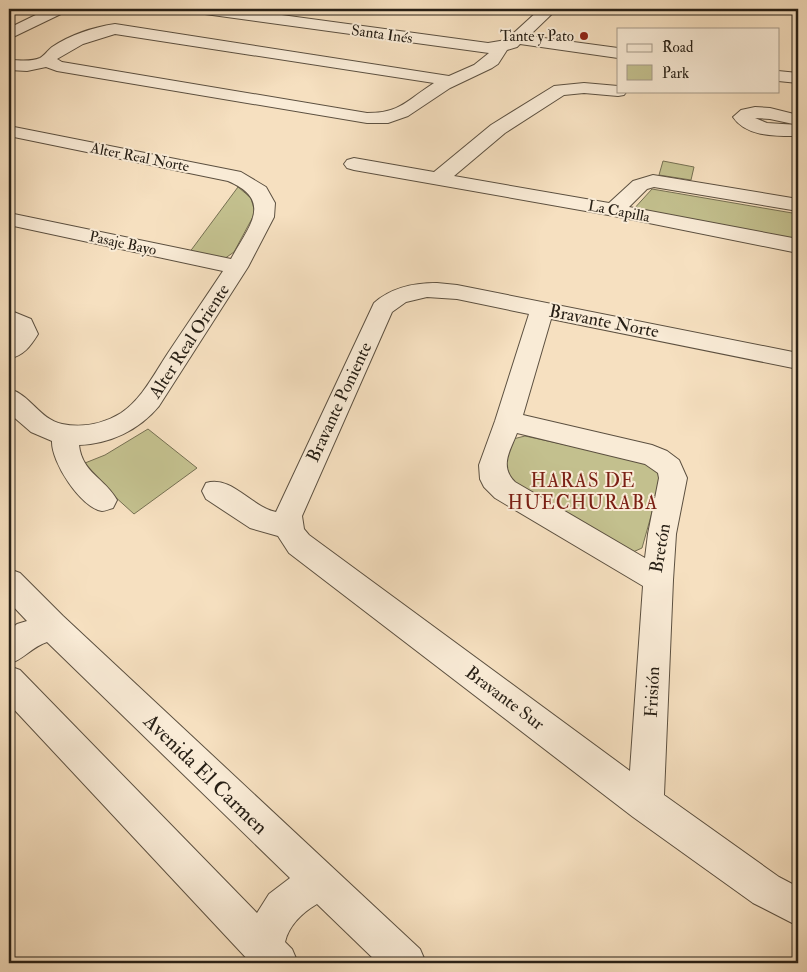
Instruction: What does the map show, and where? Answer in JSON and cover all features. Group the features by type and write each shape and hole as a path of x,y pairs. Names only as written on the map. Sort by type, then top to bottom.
{"street":[{"path":"9,33 60,9"},
{"name":"Santa Inés","path":"205,9 469,47 500,47"},
{"path":"48,61 57,66 373,118 395,116 452,80 466,76 487,64 496,56 500,47 517,39 549,9"},
{"path":"9,65 27,66 48,61 53,54 94,33 115,29 452,80"},
{"path":"517,39 617,53"},
{"path":"780,76 798,78"},
{"path":"438,178 498,129 554,94 601,104 620,105 629,102 631,98 622,92"},
{"path":"798,120 758,113 742,117 744,121 751,125 798,131"},
{"name":"Alter Real Norte","path":"9,131 234,176 252,185 264,197"},
{"name":"La Capilla","path":"354,164 614,210 798,246"},
{"path":"614,210 640,185 653,182 798,205"},
{"name":"Alter Real Oriente","path":"66,434 110,430 135,417 144,409 237,267 264,217 264,197"},
{"name":"Pasaje Bayo","path":"9,220 237,267"},
{"name":"Bravante Norte","path":"410,292 445,290 798,361"},
{"name":"Bravante Poniente","path":"288,526 291,505 382,308 393,299 410,292"},
{"name":"Bretón","path":"508,421 652,455 669,467 672,472 673,484 662,534 658,580 499,485 494,478 492,465 508,421 542,309"},
{"path":"9,318 23,325 26,334 9,351"},
{"path":"9,398 39,425 66,434 65,444 68,461 76,473 103,500"},
{"path":"216,490 260,520 288,526"},
{"name":"Bravante Sur","path":"288,526 292,536 299,544 646,804 766,890 798,907"},
{"name":"Frisión","path":"646,804 658,580"},
{"name":"Avenida El Carmen","path":"9,582 52,626 406,963"},
{"path":"9,650 28,634 52,626"},
{"path":"9,681 271,956"},
{"path":"271,956 267,932 274,918 284,905 295,896 320,883"}],"green space":[{"path":"663,161 694,167 691,180 659,175"},
{"path":"238,187 251,198 255,213 234,252 224,259 189,253"},
{"path":"652,189 798,214 798,240 632,211"},
{"path":"148,429 197,468 134,514 80,465 105,455"},
{"path":"525,436 644,462 658,473 660,484 642,548 633,552 512,487 502,471 513,439"}],"place":[{"name":"Tante y Pato","path":"584,36"}],"district":[{"name":"HARAS DE HUECHURABA","path":"583,491"}]}
